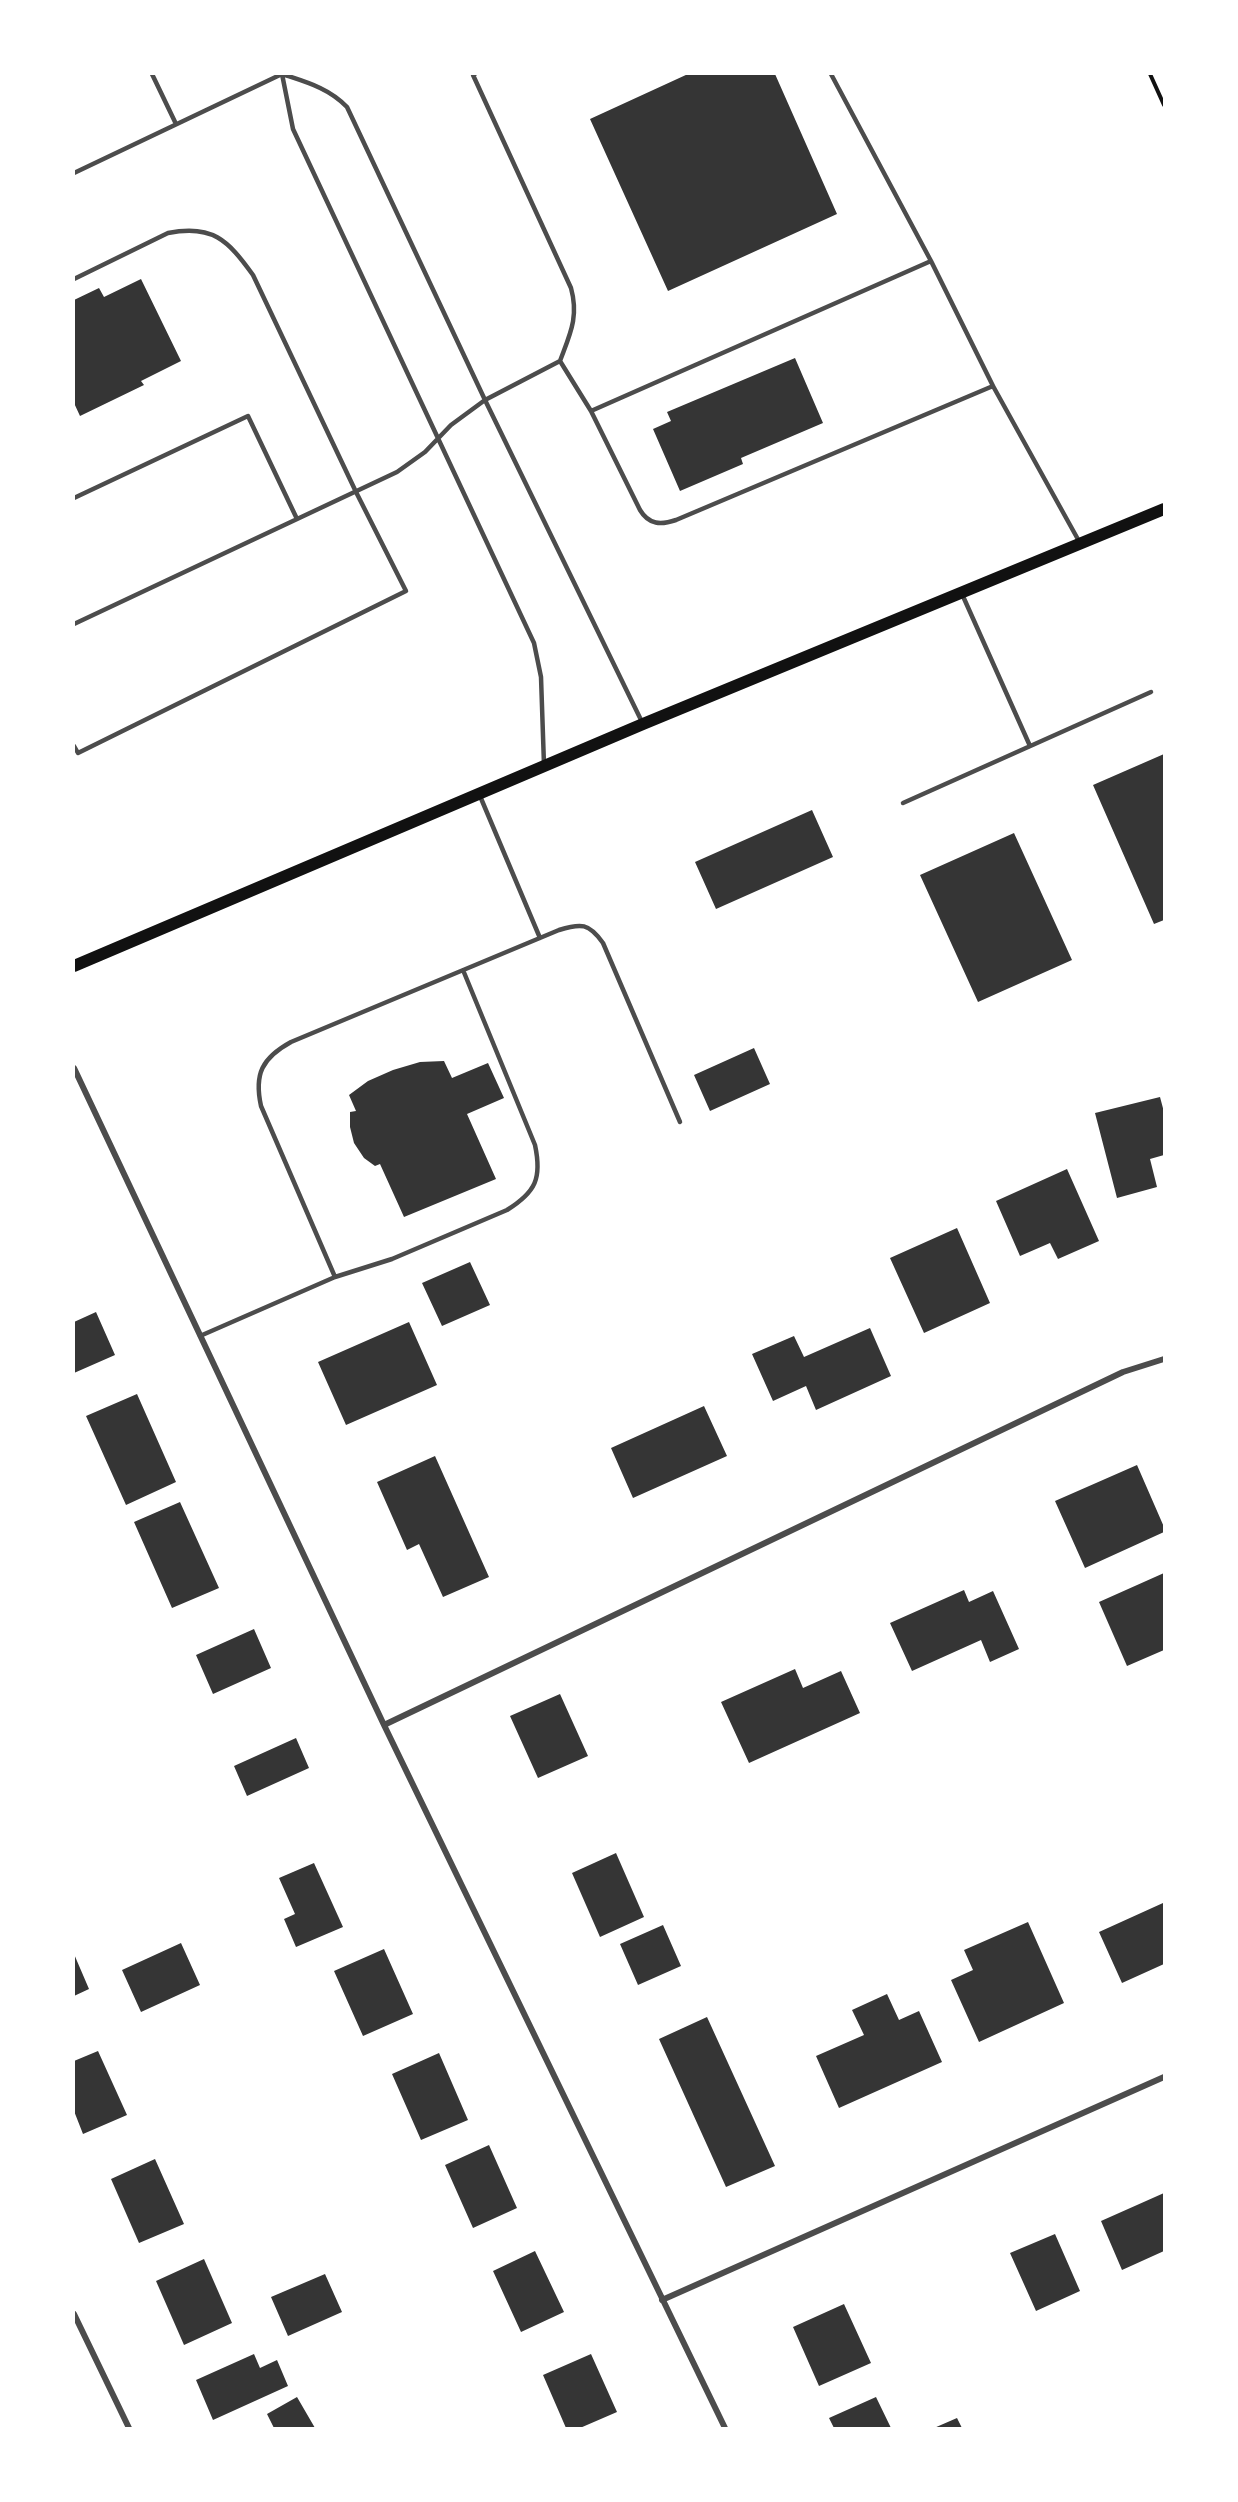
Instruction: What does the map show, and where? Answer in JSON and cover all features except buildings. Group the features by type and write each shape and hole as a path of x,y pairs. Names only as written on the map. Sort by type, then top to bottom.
{"main road":[{"path":"74,966 643,724 1164,509"}],"street":[{"path":"74,1068 384,1725 725,2428"},
{"path":"384,1725 1124,1372 1164,1359"},
{"path":"662,2300 1164,2077"},
{"path":"74,2314 129,2428"}],"lane":[{"path":"152,74 176,124"},
{"path":"282,74 293,129 534,643 541,676 544,766"},
{"path":"74,173 282,74 322,88 336,96 346,107 485,400 643,724"},
{"path":"74,624 356,492 412,462 451,425 485,400 560,361 575,318 575,303 571,288 473,75 475,74"},
{"path":"831,74 931,261 993,386 1080,543"},
{"path":"74,279 168,233 183,230 207,231 229,244 254,275 356,492 406,591 78,753 74,746"},
{"path":"591,411 931,261"},
{"path":"560,361 591,411 645,519 654,523 665,523 993,386"},
{"path":"74,498 248,416 297,519"},
{"path":"961,592 1030,746"},
{"path":"903,803 1151,692"},
{"path":"479,793 540,938"},
{"path":"335,1277 261,1106 258,1090 259,1075 265,1061 276,1050 291,1042 540,938 571,926 583,925 594,931 603,943 680,1122"},
{"path":"200,1336 335,1277 392,1259 507,1210 521,1201 532,1188 539,1174 535,1145 463,970"}],"path":[{"path":"1150,74 1164,105"}]}
